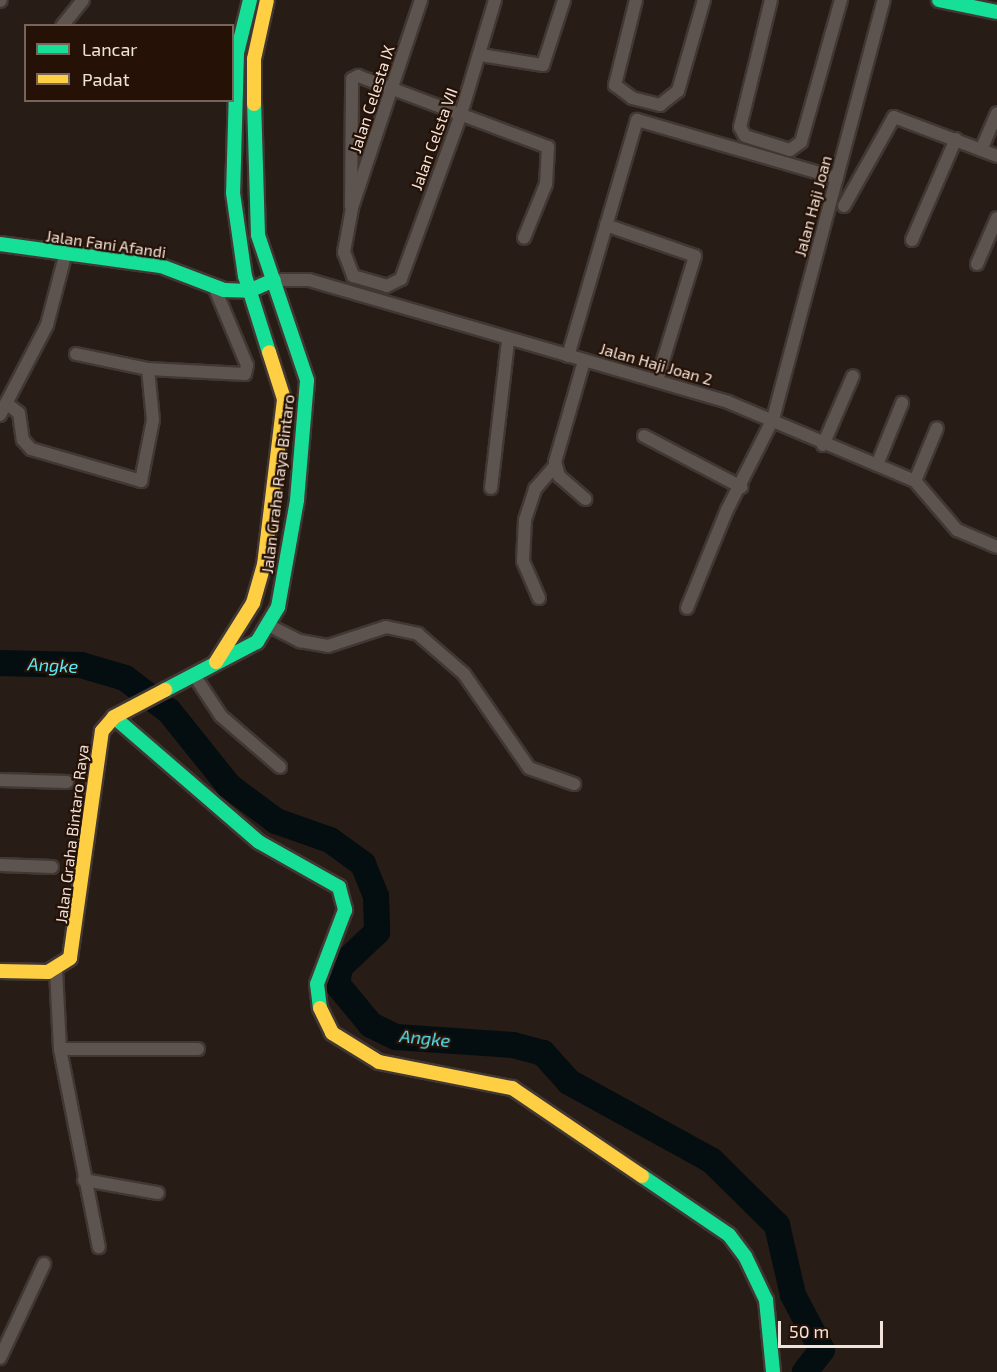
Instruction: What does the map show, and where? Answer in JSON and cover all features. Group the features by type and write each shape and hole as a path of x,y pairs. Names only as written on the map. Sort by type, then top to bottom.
{"main road":[{"name":"Jalan Graha Raya Bintaro","path":"216,662 253,603 264,565 284,399 282,379 249,291 233,193 237,53 249,0"},
{"path":"939,0 997,12"},
{"name":"Jalan Graha Raya Bintaro","path":"114,717 256,642 270,626 282,587 307,402 303,360 258,235 252,177 254,59 266,4"},
{"name":"Jalan Fani Afandi","path":"0,244 66,256 161,266 215,289 249,291 274,280"},
{"path":"114,717 259,842 339,887 345,910 317,984 320,1009 333,1033 379,1062 512,1088 729,1235 746,1256 766,1300 773,1372"},
{"name":"Jalan Graha Bintaro Raya","path":"56,970 70,958 75,939 99,747 102,731 114,717"},
{"path":"0,971 56,970"}],"street":[{"path":"64,24 83,0"},
{"path":"249,0 266,4"},
{"name":"Jalan Celesta IX","path":"352,208 395,90 421,0"},
{"name":"Jalan Celsta VII","path":"346,267 353,276 395,285 461,114 481,55 495,0"},
{"path":"481,55 543,65 564,0"},
{"path":"636,0 615,85 632,98 660,105 678,91 704,0"},
{"path":"771,0 740,127 745,136 790,150 801,142 840,0"},
{"name":"Jalan Haji Joan","path":"687,608 773,419 884,0"},
{"name":"Jalan Celesta IX","path":"346,267 352,208 354,76 395,90"},
{"path":"395,90 541,144 551,153 546,184 524,238"},
{"path":"981,150 997,113"},
{"path":"844,206 894,117 997,156"},
{"path":"568,356 633,126 640,119 837,178"},
{"path":"912,240 956,139"},
{"path":"977,264 997,218"},
{"path":"606,225 695,256 657,380"},
{"path":"0,416 47,325 66,256"},
{"name":"Jalan Haji Joan 2","path":"274,280 309,280 508,340 657,380 773,419 823,445 915,481 957,530 997,547"},
{"path":"75,354 148,369 245,374 247,365 215,289"},
{"path":"491,488 508,340"},
{"path":"539,598 523,561 525,520 535,489 555,466 584,361"},
{"path":"6,403 19,413 23,440 31,450 141,481 153,420 148,369"},
{"path":"823,445 853,376"},
{"path":"877,465 902,404"},
{"path":"915,481 937,428"},
{"path":"644,436 741,487"},
{"path":"555,466 585,499"},
{"path":"270,626 300,641 328,646 386,627 418,634 464,674 529,768 574,784"},
{"path":"194,675 221,716 280,767"},
{"path":"0,780 68,782"},
{"path":"0,865 52,867"},
{"path":"56,970 60,1049 99,1247"},
{"path":"60,1049 198,1049"},
{"path":"84,1180 158,1193"},
{"path":"0,1358 44,1264"}],"waterway":[{"name":"Angke","path":"0,663 81,665 125,678 169,711 229,786 276,821 330,840 363,864 376,897 377,932 340,967 337,984 371,1025 396,1037 513,1045 543,1053 569,1082 711,1160 777,1225 793,1295 822,1350 805,1372"}],"traffic: fast":[{"path":"250,0 237,53 233,193 245,276 269,352"},
{"path":"939,0 997,12"},
{"path":"165,690 257,642 278,607 297,500 307,380 258,235 254,104"},
{"path":"0,244 161,266 224,290 249,291 274,280"},
{"path":"114,717 259,842 339,887 345,910 317,984 320,1008"},
{"path":"642,1176 729,1235 745,1256 766,1300 773,1372"}],"traffic: slow":[{"path":"254,104 254,59 267,0"},
{"path":"216,662 253,603 264,565 284,399 269,352"},
{"path":"0,971 48,972 70,958 102,731 114,717 165,690"},
{"path":"320,1008 332,1033 379,1062 512,1088 642,1176"}]}
